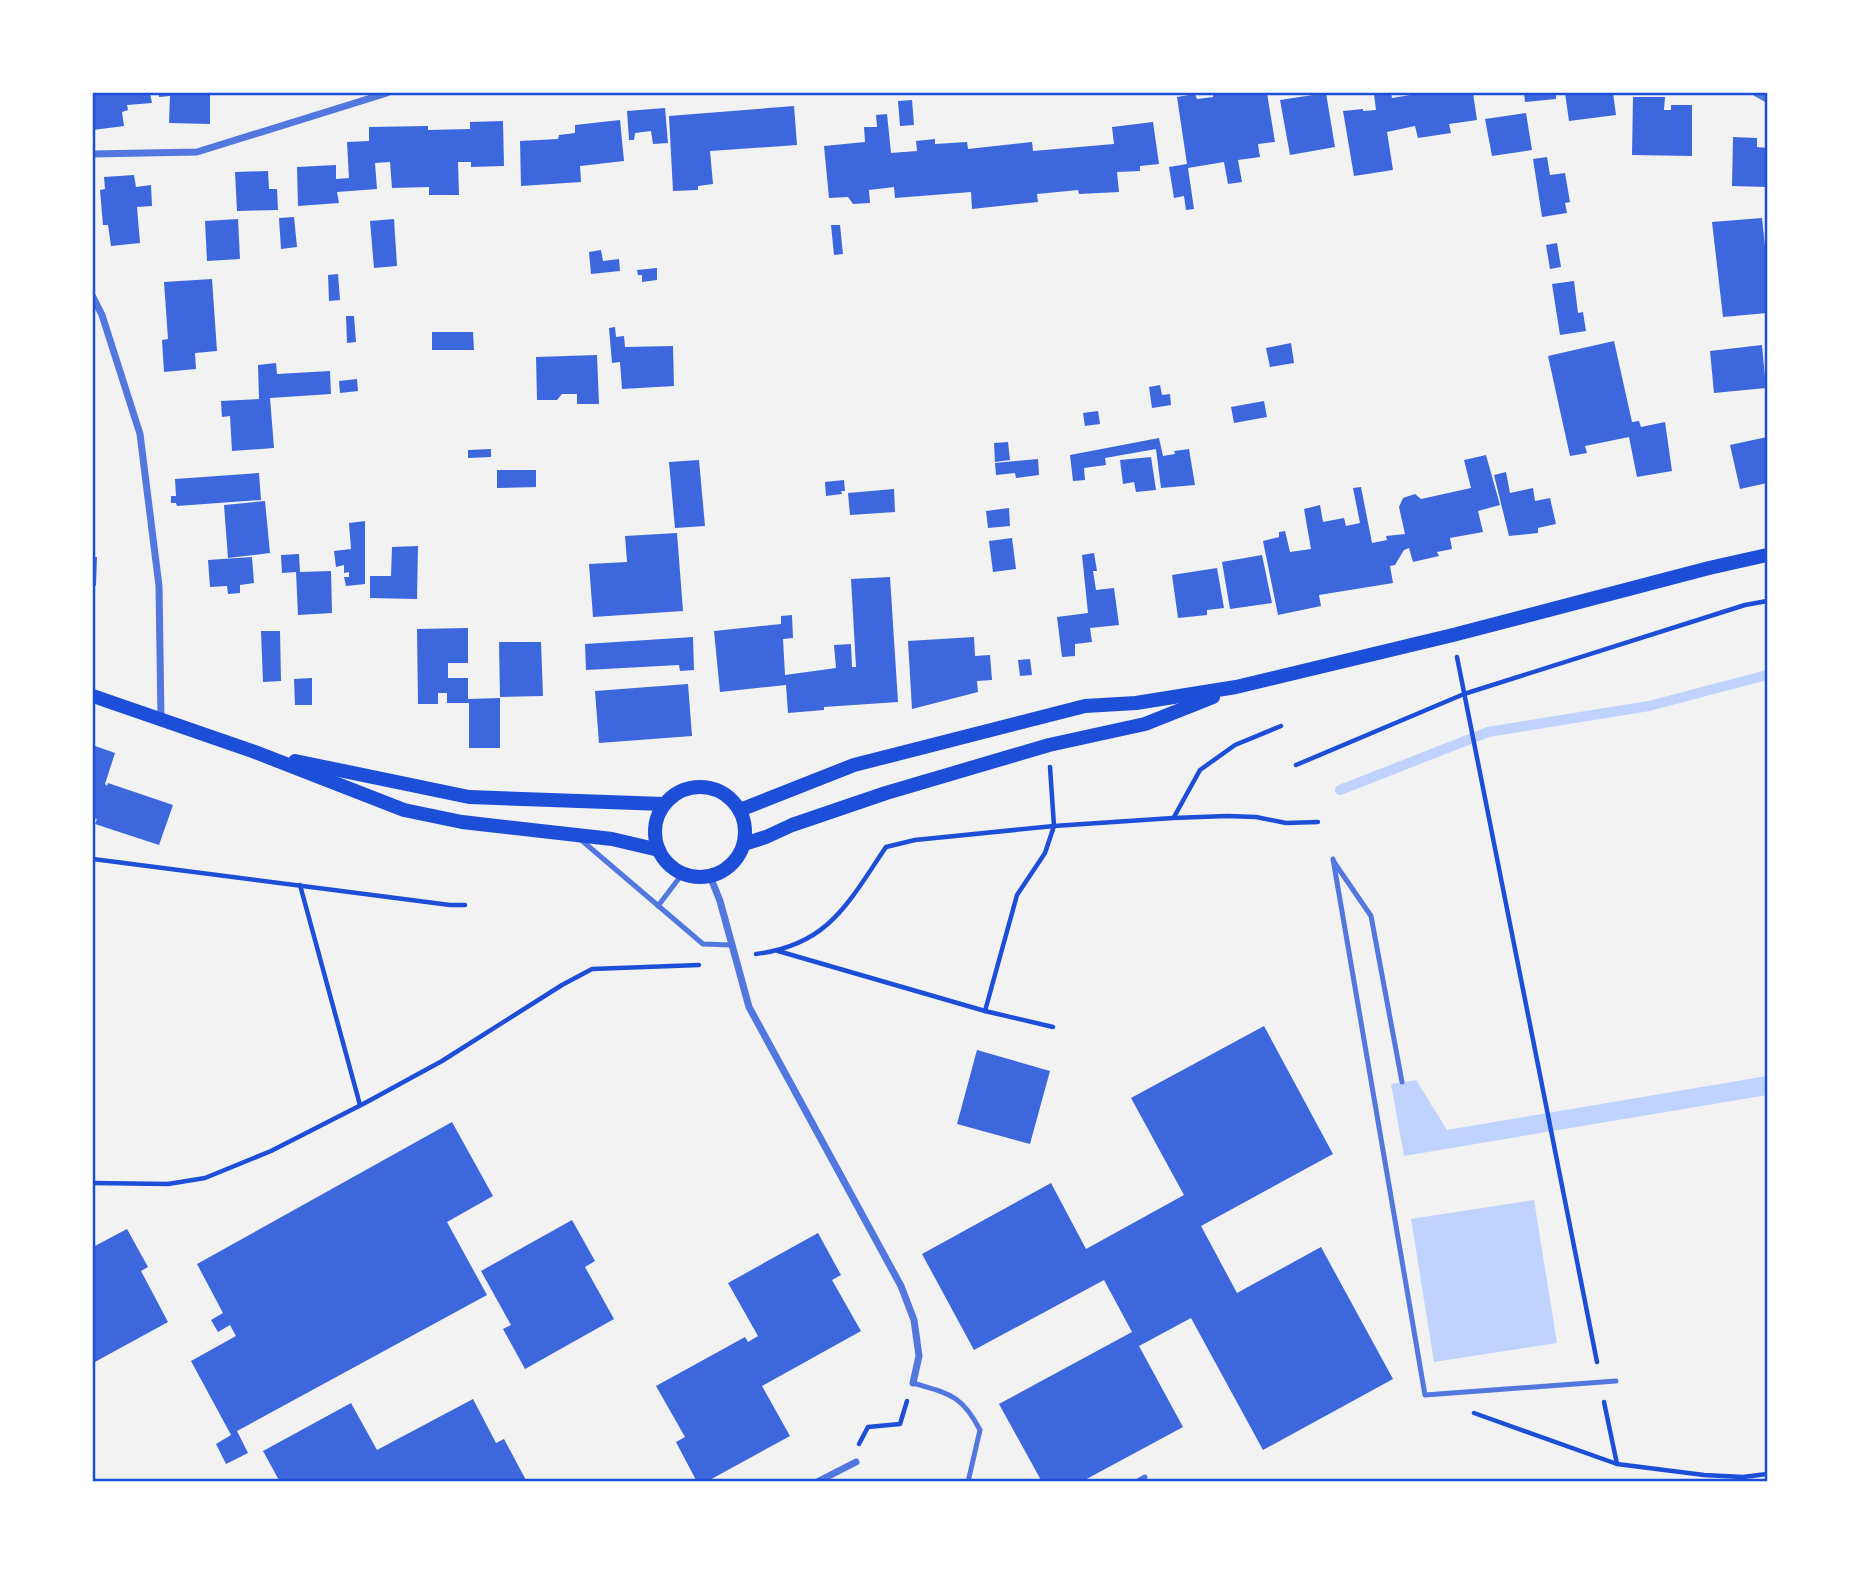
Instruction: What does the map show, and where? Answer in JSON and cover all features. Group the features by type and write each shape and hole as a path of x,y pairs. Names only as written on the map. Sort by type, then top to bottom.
{"main road":[{"path":"740,810 854,765 1058,712 1085,706 1136,703 1236,687 1767,555"},
{"path":"744,844 886,793 1049,745 1145,723 1236,687"},
{"path":"93,696 255,752 404,810 462,822 612,839 659,850"},
{"path":"255,752 469,797 664,804"},
{"path":"710,787 733,799 740,810 746,833 744,844 731,865 709,876 696,877 673,868 659,850 656,827 664,804 685,789 710,787"}],"street":[{"path":"93,154 197,152 387,93"},
{"path":"1756,93 1767,99"},
{"path":"93,297 102,315 140,434 159,586 161,719"},
{"path":"709,876 720,901 733,957 749,1007 768,1047 901,1286 914,1321 919,1356 913,1383"},
{"path":"817,1482 856,1462"}],"lane":[{"path":"574,834 703,944 731,945"},
{"path":"1402,1082 1371,916 1333,859 1425,1395 1616,1381"},
{"path":"658,906 683,873"},
{"path":"913,1383 959,1400 968,1408 980,1430 968,1482"},
{"path":"1136,1482 1145,1477"}],"path":[{"path":"1296,765 1464,694 1745,605 1767,601"},
{"path":"1453,635 1617,1465"},
{"path":"1173,818 1200,770 1234,746 1281,726"},
{"path":"985,1011 1017,895 1045,853 1054,826 1052,797"},
{"path":"1053,1027 985,1011 777,951 820,933 842,912 886,847 915,840 1054,826 1173,818 1227,816 1256,817 1286,823 1318,822"},
{"path":"93,859 465,905"},
{"path":"300,885 360,1105"},
{"path":"93,1184 168,1184 205,1178 271,1151 442,1061 562,985 592,970 700,965 733,957"},
{"path":"856,1462 857,1448 868,1427 900,1424 913,1383"},
{"path":"1425,1395 1617,1465 1704,1475 1743,1477 1767,1474"}],"water":[{"path":"1767,1076 1767,1095 1404,1156 1391,1084 1416,1080 1447,1130"},
{"path":"1534,1200 1557,1343 1434,1362 1411,1219"}],"building":[{"path":"93,93 150,93 152,103 127,105 128,110 122,112 124,126 93,130"},
{"path":"159,93 210,93 210,124 169,123 170,96 159,97"},
{"path":"1213,93 1267,93 1275,142 1258,144 1260,157 1238,160 1242,182 1228,184 1224,162 1188,168 1194,209 1186,210 1184,196 1174,198 1169,167 1187,164 1177,97 1195,94 1197,99 1213,97"},
{"path":"1326,93 1335,147 1290,155 1280,100"},
{"path":"1391,93 1392,98 1410,93 1473,93 1477,120 1449,124 1451,133 1418,138 1415,126 1387,132 1393,170 1354,176 1343,111 1376,110 1374,94"},
{"path":"1524,93 1556,93 1556,99 1525,102"},
{"path":"1565,93 1613,93 1616,115 1569,121"},
{"path":"1633,97 1665,97 1664,110 1671,110 1671,105 1692,105 1692,156 1632,155"},
{"path":"912,100 914,125 900,126 898,101"},
{"path":"794,106 797,145 710,151 713,184 698,186 698,190 673,191 669,116"},
{"path":"665,108 668,143 653,144 651,131 635,133 634,140 629,140 627,111"},
{"path":"1526,113 1532,150 1492,156 1485,119"},
{"path":"887,114 891,153 917,151 916,141 935,139 935,144 967,142 968,149 1032,142 1033,151 1114,144 1112,127 1153,122 1159,164 1140,166 1140,171 1117,172 1119,192 1079,194 1078,190 1037,194 1038,202 972,209 971,192 895,198 894,187 869,190 870,203 853,204 848,197 829,198 824,146 865,142 864,127 877,127 876,115"},
{"path":"620,120 624,161 580,166 581,182 521,186 520,141 558,139 559,135 575,133 575,125"},
{"path":"503,121 504,166 471,167 471,162 458,162 459,195 429,195 429,187 392,188 390,162 375,163 377,189 337,192 339,203 298,206 297,167 336,165 336,179 349,178 347,142 369,141 369,127 428,126 428,130 470,129 470,122"},
{"path":"1733,137 1757,138 1757,147 1767,148 1767,187 1732,186"},
{"path":"1547,157 1550,175 1565,173 1570,202 1565,203 1567,213 1542,217 1533,159"},
{"path":"268,171 269,189 277,189 278,210 237,211 235,172"},
{"path":"134,175 136,187 151,185 152,206 137,207 140,243 111,246 108,225 103,225 100,190 105,189 104,177"},
{"path":"294,217 297,247 281,249 279,218"},
{"path":"1762,218 1767,265 1767,313 1723,317 1712,222"},
{"path":"238,219 240,259 207,261 205,221"},
{"path":"394,219 397,266 374,268 370,221"},
{"path":"831,225 840,225 843,254 834,255"},
{"path":"1557,243 1561,267 1550,269 1546,245"},
{"path":"601,250 603,261 619,259 620,271 591,274 589,252"},
{"path":"657,268 657,280 642,282 642,275 638,275 637,270"},
{"path":"338,274 340,300 329,301 328,275"},
{"path":"212,279 217,351 195,353 196,369 164,372 162,340 168,339 164,282"},
{"path":"1574,281 1578,313 1583,312 1586,331 1560,335 1552,284"},
{"path":"346,316 354,316 356,342 347,343"},
{"path":"615,327 616,337 624,336 625,347 673,346 674,386 622,389 620,362 612,363 609,328"},
{"path":"432,332 473,332 474,350 432,350"},
{"path":"1614,341 1632,422 1639,421 1641,427 1665,422 1672,471 1637,477 1629,437 1585,446 1587,453 1570,456 1548,356"},
{"path":"1291,343 1294,363 1270,367 1266,348"},
{"path":"1762,345 1766,388 1714,393 1710,351"},
{"path":"597,355 599,404 577,404 577,394 562,394 557,400 537,400 536,357"},
{"path":"276,363 277,374 330,371 331,394 270,398 274,448 232,451 230,416 222,417 221,401 259,399 258,365"},
{"path":"357,379 358,391 340,393 339,381"},
{"path":"1160,385 1162,395 1170,394 1171,405 1152,408 1149,387"},
{"path":"1264,401 1267,417 1234,423 1231,407"},
{"path":"1098,411 1100,424 1085,426 1083,413"},
{"path":"1767,437 1767,483 1740,489 1730,445"},
{"path":"1159,438 1163,456 1189,449 1195,485 1161,488 1156,449 1105,458 1106,465 1084,468 1085,480 1073,481 1070,455"},
{"path":"1008,442 1010,460 995,462 994,443"},
{"path":"491,449 491,457 468,458 468,450"},
{"path":"1486,455 1500,505 1478,511 1483,532 1450,538 1452,549 1437,552 1439,556 1413,562 1409,548 1404,550 1395,565 1390,566 1393,583 1319,595 1321,606 1278,615 1263,541 1279,537 1279,532 1285,531 1290,552 1311,549 1304,509 1320,505 1323,522 1344,518 1346,526 1360,523 1353,488 1361,487 1372,543 1387,540 1386,536 1405,534 1399,507 1403,498 1415,494 1421,499 1471,488 1464,460"},
{"path":"1151,457 1156,490 1136,492 1134,482 1123,484 1120,460"},
{"path":"1038,459 1039,475 1016,478 1015,473 996,475 995,463"},
{"path":"699,460 705,526 675,528 669,462"},
{"path":"497,470 536,470 536,487 497,488"},
{"path":"1506,472 1510,493 1533,488 1535,501 1550,498 1556,524 1538,528 1538,533 1509,536 1494,475"},
{"path":"259,473 261,500 177,506 176,503 171,503 171,496 176,496 175,479"},
{"path":"844,480 845,491 841,491 842,494 826,496 825,482"},
{"path":"894,489 895,512 850,515 848,493"},
{"path":"265,501 270,553 228,558 224,505"},
{"path":"1009,508 1010,526 988,528 986,511"},
{"path":"365,521 365,584 346,586 344,577 349,577 349,572 344,573 344,565 336,567 334,551 351,549 349,523"},
{"path":"677,533 683,611 593,617 589,564 627,562 625,536"},
{"path":"1012,538 1016,569 993,572 989,541"},
{"path":"418,546 417,599 370,598 370,576 391,576 392,547"},
{"path":"1094,553 1096,590 1114,588 1119,625 1090,628 1092,642 1075,644 1075,656 1062,657 1057,617 1088,613 1082,555"},
{"path":"299,554 300,572 331,571 332,613 298,615 296,572 282,573 281,555"},
{"path":"1262,555 1272,603 1230,609 1222,562"},
{"path":"93,557 97,557 96,586 93,586"},
{"path":"252,557 254,583 240,585 240,593 228,594 227,586 210,587 208,560"},
{"path":"1217,568 1224,608 1207,610 1207,615 1178,618 1172,575"},
{"path":"890,577 898,702 824,707 824,710 788,713 786,685 720,692 714,631 781,624 781,616 792,615 793,638 783,639 785,675 836,668 834,645 851,644 852,667 856,667 851,579"},
{"path":"468,628 468,663 448,663 448,678 468,678 468,699 500,698 500,748 469,748 469,703 447,703 447,693 438,693 438,704 418,704 417,629"},
{"path":"261,631 280,631 281,681 263,682"},
{"path":"693,637 694,670 680,671 679,665 586,670 585,644"},
{"path":"974,637 975,656 990,655 992,680 977,681 978,692 912,709 908,641"},
{"path":"499,642 541,642 543,696 500,697"},
{"path":"1030,659 1032,675 1020,676 1018,660"},
{"path":"312,678 312,705 295,705 294,679"},
{"path":"688,684 692,736 599,743 595,691"},
{"path":"95,746 115,753 105,784 107,786 108,783 173,805 159,845 95,824"},
{"path":"1264,1026 1333,1154 1201,1226 1237,1293 1321,1247 1393,1379 1263,1450 1191,1318 1139,1346 1183,1427 1081,1482 1042,1482 999,1404 1132,1332 1104,1280 974,1350 922,1254 1051,1183 1086,1249 1184,1195 1131,1098"},
{"path":"977,1050 1050,1071 1030,1144 957,1124"},
{"path":"452,1122 493,1196 447,1222 487,1295 237,1431 248,1453 226,1464 216,1444 231,1435 191,1361 236,1336 230,1325 218,1332 211,1320 223,1313 197,1264"},
{"path":"572,1220 595,1261 585,1267 614,1319 525,1369 503,1329 511,1325 481,1271"},
{"path":"127,1229 148,1267 141,1271 168,1322 93,1363 93,1247"},
{"path":"818,1233 841,1275 832,1280 861,1331 762,1386 790,1436 706,1482 697,1482 676,1442 685,1437 656,1386 745,1337 748,1342 758,1336 728,1283"},
{"path":"473,1399 496,1443 504,1439 527,1482 280,1482 263,1451 351,1403 377,1450"}],"waterway":[{"path":"1340,790 1488,732 1649,706 1767,675"}]}
